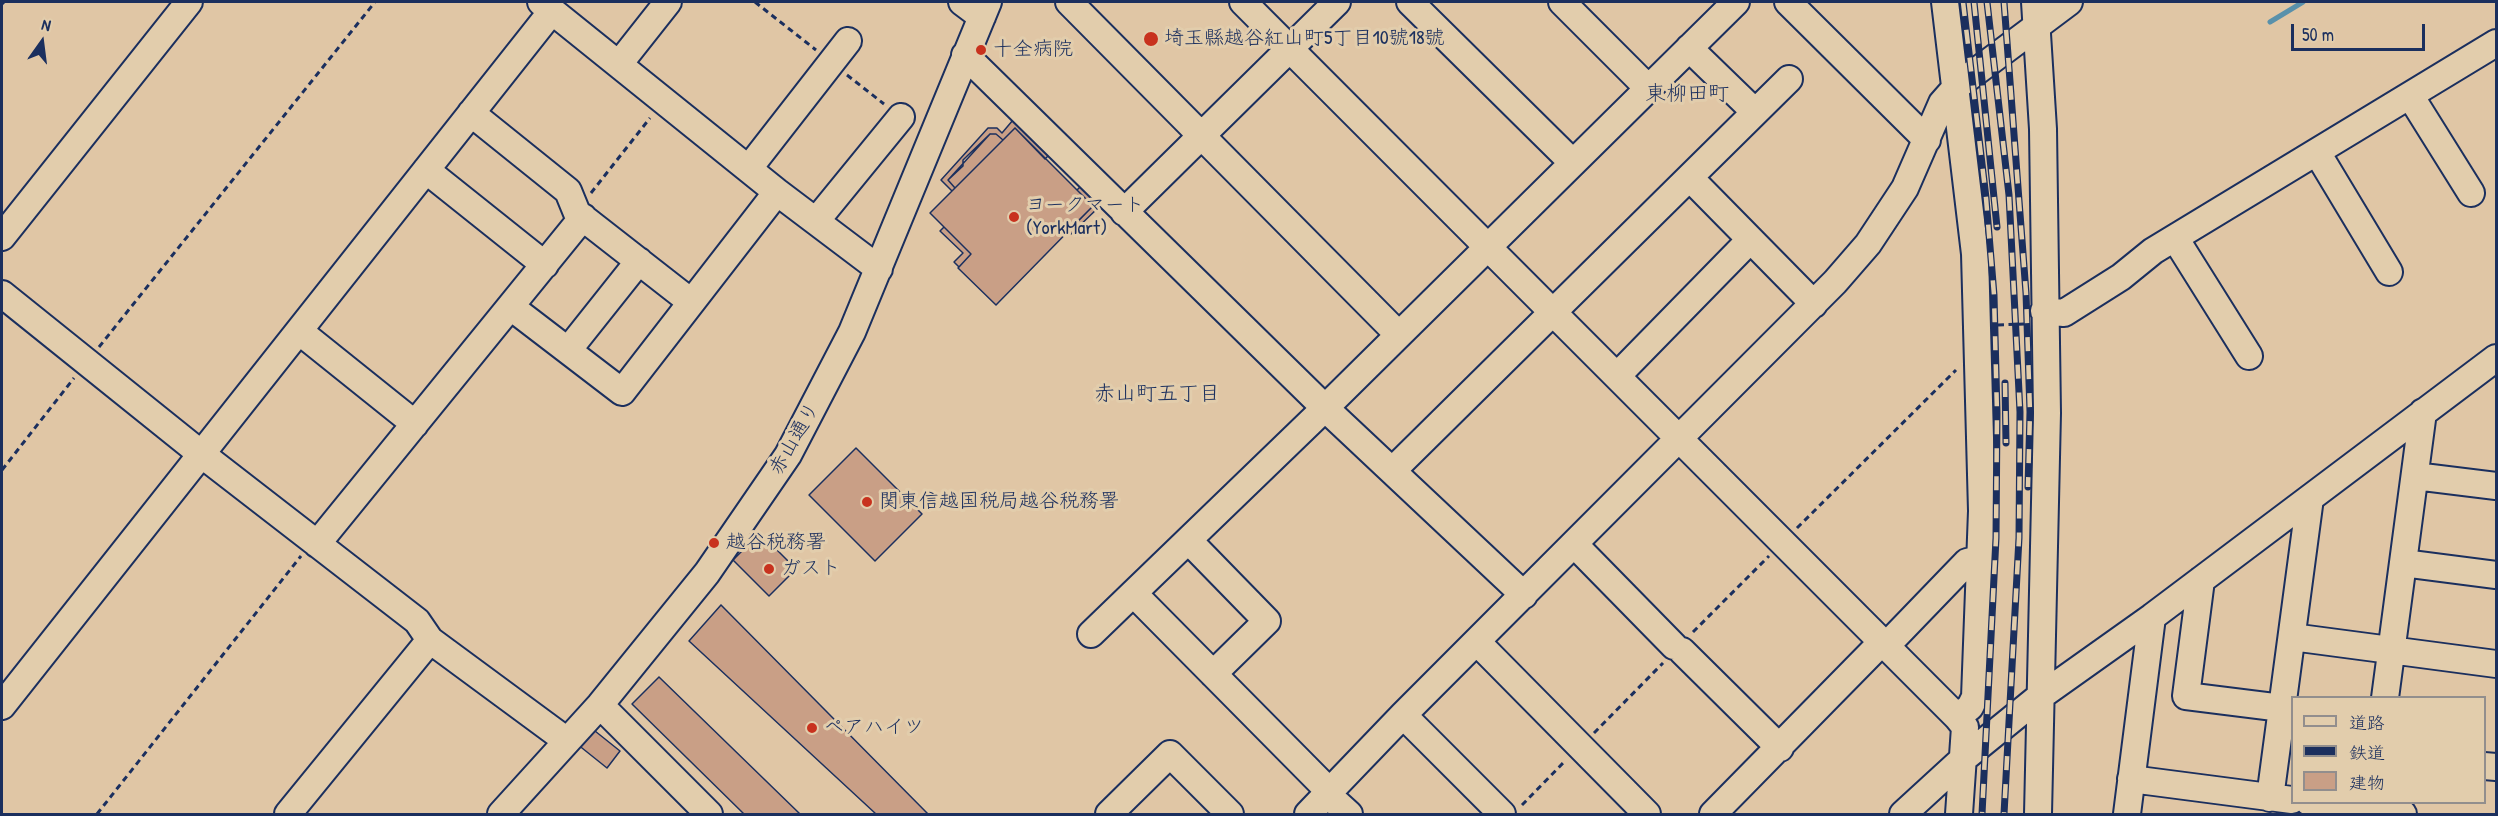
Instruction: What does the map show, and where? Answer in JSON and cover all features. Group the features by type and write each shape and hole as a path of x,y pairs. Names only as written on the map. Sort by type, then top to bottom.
{"street":[{"path":"2,237 189,2"},
{"path":"619,64 668,2"},
{"path":"1069,2 1398,334"},
{"path":"1243,2 1554,311 1678,439 1787,537 1884,644 1957,717 1965,727 1959,814"},
{"path":"1124,212 1336,2"},
{"path":"1410,2 1572,162"},
{"path":"1562,2 1648,88"},
{"path":"1788,2 1927,140"},
{"path":"1945,2 1957,86 1975,254 1978,336 1980,559 1975,697 1970,707 1957,717"},
{"path":"1308,814 1403,715 1814,304 1868,244 1905,188 1942,103 1957,86 2036,13 2069,2"},
{"path":"1091,634 1325,408 1689,48 1725,5"},
{"path":"2,706 471,113 546,6 777,192 879,269"},
{"name":"赤山通り","path":"501,814 600,705 707,573 788,455 824,389 879,269 965,55 977,7"},
{"path":"2036,13 2043,129 2046,510 2038,698 2038,814"},
{"path":"749,168 848,41"},
{"path":"1689,48 1755,112"},
{"path":"2044,317 2064,313 2121,277 2175,238 2318,154 2487,49"},
{"path":"965,55 1325,408 1524,596"},
{"path":"1393,470 1789,79"},
{"path":"2411,97 2471,193"},
{"path":"471,113 568,191 580,214 691,302"},
{"path":"816,221 901,117"},
{"path":"2318,154 2389,272"},
{"path":"426,170 545,265"},
{"path":"1689,178 1814,304"},
{"path":"511,307 621,392 777,192"},
{"path":"315,543 545,265 580,214"},
{"path":"2175,238 2248,356"},
{"path":"1617,376 1750,240"},
{"path":"568,349 639,261"},
{"path":"2,294 200,453 417,621 430,640 567,741"},
{"path":"299,331 415,424"},
{"path":"1903,814 1963,759 2038,698 2152,617 2496,358"},
{"path":"2385,696 2423,412"},
{"path":"2415,476 2496,486"},
{"path":"2131,779 2229,803 2281,799 2282,708 2310,498"},
{"path":"1189,541 1267,621 1213,674"},
{"path":"1574,544 1780,748"},
{"path":"1713,814 1967,562 1980,559"},
{"path":"2403,563 2496,575"},
{"path":"2201,580 2186,696 2282,708"},
{"path":"1134,594 1348,814"},
{"path":"2127,814 2152,617"},
{"path":"2292,637 2496,664"},
{"path":"288,814 430,640"},
{"path":"1477,642 1647,814"},
{"path":"600,705 709,814"},
{"path":"1403,715 1506,812"},
{"path":"1109,814 1170,754 1230,814"},
{"path":"2322,807 2371,806 2403,814"}],"path":[{"path":"2,470 375,2"},
{"path":"580,214 664,100"},
{"path":"1506,812 1580,746 1678,648 1978,336 2044,317"},
{"path":"98,814 315,543"}],"building":[{"path":"1013,120 1049,155 1045,159 1015,128 1003,140 996,134 990,134 963,160 963,166 948,180 955,188 952,191 941,180 988,128 997,128 1002,133"},
{"path":"1015,128 1093,206 996,305 958,268 971,254 930,213"},
{"path":"990,134 996,134 1003,140 955,188 948,180"},
{"path":"1080,187 1100,206 1071,234 1068,231 1093,206 1077,190"},
{"path":"944,227 971,254 959,267 954,262 963,253 940,231"},
{"path":"856,448 922,514 875,561 809,495"},
{"path":"760,533 796,569 769,596 733,560"},
{"name":"ペアハイツ","path":"721,605 928,814 876,814 689,641"},
{"path":"659,677 800,814 744,814 632,704"},
{"path":"590,727 620,751 607,768 577,744"}],"waterway":[{"path":"2270,22 2303,2"}],"railway":[{"path":"1963,2 1986,198 1994,295 1997,413 1996,538 1982,814"},
{"path":"1974,2 1997,227"},
{"path":"1987,2 2009,195 2020,412 2019,538 2004,814"},
{"path":"2004,2 2026,293 2030,412 2028,487"},
{"path":"2005,383 2006,443"}],"place":[{"name":"埼玉縣越谷紅山町5丁目10號18號","path":"1151,39"},
{"name":"十全病院","path":"981,50"},
{"name":"ヨークマート (YorkMart)","path":"1014,217"},
{"name":"関東信越国税局越谷税務署","path":"867,502"},
{"name":"越谷税務署","path":"714,543"},
{"name":"ガスト","path":"769,569"},
{"name":"ペアハイツ","path":"812,728"}],"district":[{"name":"東柳田町","path":"1687,94"},
{"name":"赤山町五丁目","path":"1157,394"}]}
